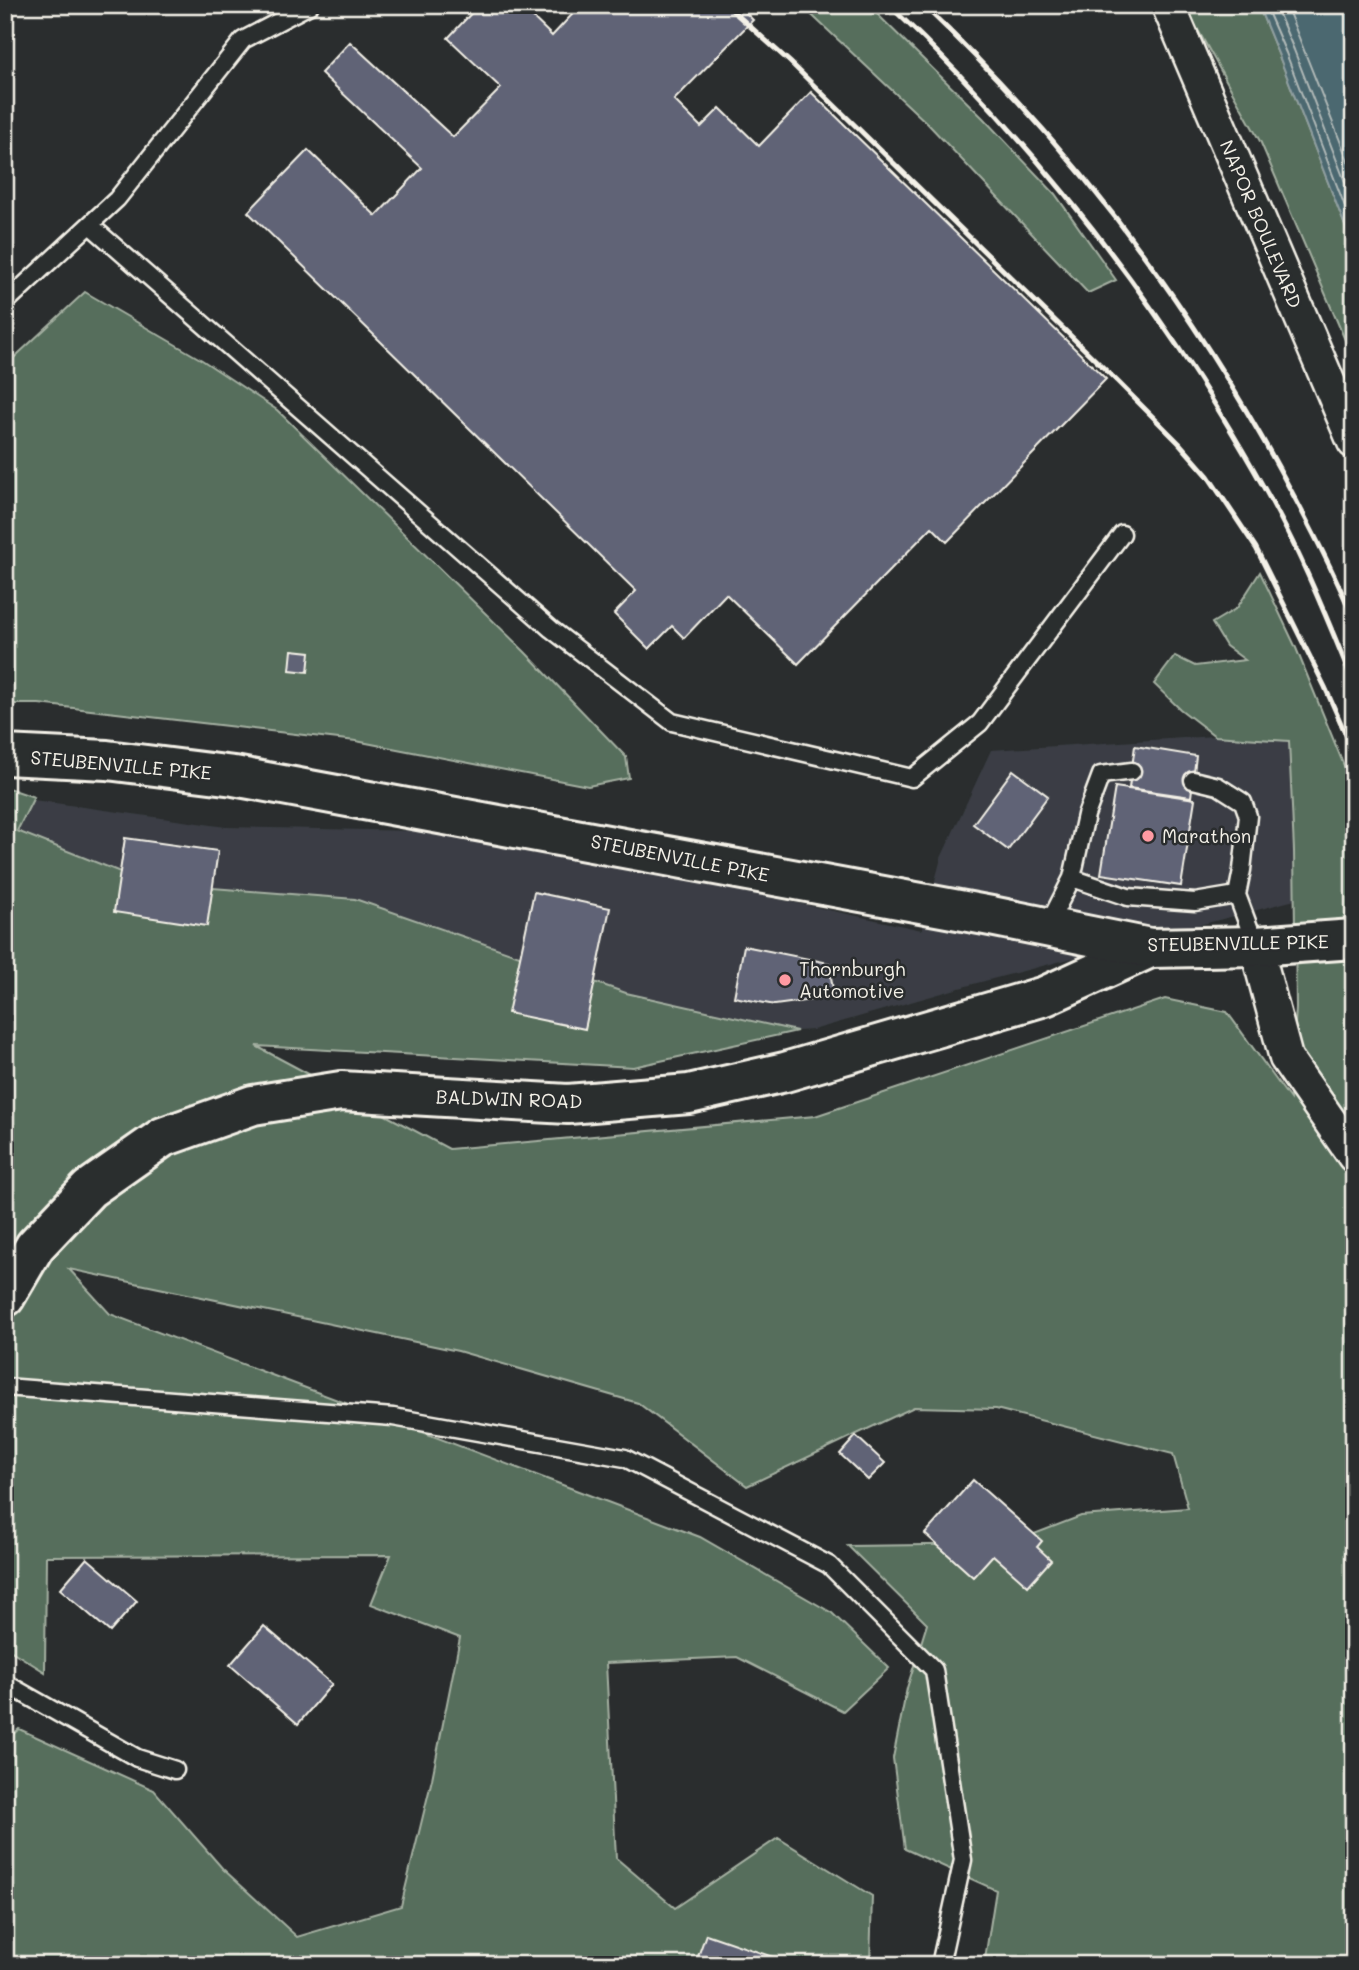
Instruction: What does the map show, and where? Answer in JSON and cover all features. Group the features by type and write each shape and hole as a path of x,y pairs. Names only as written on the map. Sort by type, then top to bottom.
{"main road":[{"name":"STEUBENVILLE PIKE","path":"5,755 107,760 234,776 1150,948 1256,946 1354,939"},
{"name":"BALDWIN ROAD","path":"5,1297 35,1246 89,1189 163,1137 253,1105 341,1091 568,1104 689,1094 785,1072 1045,996 1150,948"}],"street":[{"name":"NAPOR BOULEVARD","path":"1168,5 1354,442"},
{"path":"1256,946 1286,1058 1354,1156"}],"lane":[{"path":"5,303 117,199 243,40 310,5"},
{"path":"90,225 551,629 672,722 912,778 980,723 1122,534"},
{"path":"1047,928 1072,878 1086,814 1101,775 1132,771"},
{"path":"1193,780 1218,786 1243,802 1248,816 1237,895 1256,946"},
{"path":"1072,878 1128,897 1195,902 1237,895"},
{"path":"5,1387 393,1417 625,1458 829,1565 934,1670 963,1860 940,1965"},
{"path":"5,1683 136,1758 175,1770"}],"shaded area":[{"path":"1215,736 1289,741 1295,900 977,983 813,1030 624,1043 5,921 5,796 226,827 468,832 922,930 941,858 991,750"}],"green space":[{"path":"801,5 868,5 983,118 1055,194 1116,280 1088,293 928,124"},
{"path":"1184,5 1258,5 1354,249 1354,361 1261,143"},
{"path":"85,292 202,360 277,410 525,652 626,757 629,778 588,786 356,741 39,704 5,704 5,366"},
{"path":"1260,572 1296,648 1354,790 1354,1965 984,1965 996,1890 905,1849 893,1758 907,1688 927,1624 848,1546 1008,1544 1081,1516 1188,1508 1173,1454 996,1409 914,1407 747,1486 638,1403 458,1351 69,1269 110,1314 700,1537 832,1613 889,1668 843,1711 737,1657 606,1663 616,1858 675,1908 778,1838 872,1896 870,1965 5,1965 5,1741 19,1729 154,1790 223,1869 297,1937 401,1906 432,1779 460,1638 371,1604 391,1555 46,1556 45,1672 5,1647 5,787 34,797 17,831 148,883 355,899 626,993 797,1031 633,1067 256,1046 449,1149 815,1116 1165,999 1227,1012 1290,1099 1296,1008 1294,851 1289,741 1215,736 1180,709 1154,684 1175,656 1195,666 1245,660 1226,646 1212,623 1237,608"}],"water":[{"path":"1258,5 1354,5 1354,249 1279,56"}],"building":[{"path":"479,5 520,5 552,36 581,5 738,5 753,20 674,100 701,127 720,108 759,146 811,92 1106,379 947,542 932,527 798,664 726,594 684,638 672,626 649,649 614,614 636,591 248,212 308,150 376,216 422,168 321,73 350,42 453,137 501,88 448,38"},
{"path":"292,650 310,652 308,672 290,670"},
{"path":"1135,746 1196,756 1191,797 1129,788"},
{"path":"1013,770 1048,796 1008,850 973,824"},
{"name":"Marathon","path":"1115,787 1195,799 1181,886 1101,874"},
{"path":"125,838 218,851 207,926 114,912"},
{"path":"534,892 610,908 585,1029 508,1013"},
{"name":"Thornburgh Automotive","path":"744,946 829,963 834,997 775,1005 734,997"},
{"path":"856,1436 885,1463 868,1480 840,1454"},
{"path":"973,1480 1042,1541 1037,1547 1051,1560 1028,1586 993,1555 973,1577 925,1534"},
{"path":"87,1558 137,1601 110,1632 60,1589"},
{"path":"264,1626 332,1684 298,1724 230,1665"},
{"path":"706,1934 796,1965 695,1965"}],"railway":[{"path":"726,5 790,62 1117,381 1208,476 1256,548 1325,687 1354,753"},
{"path":"889,5 1016,136 1093,230 1165,328 1222,416 1276,510 1296,548 1354,685"},
{"path":"923,5 976,57 1074,166 1164,284 1206,345 1281,472 1329,563 1354,620"}],"place":[{"name":"Marathon","path":"1148,836"},
{"name":"Thornburgh Automotive","path":"785,980"}]}
